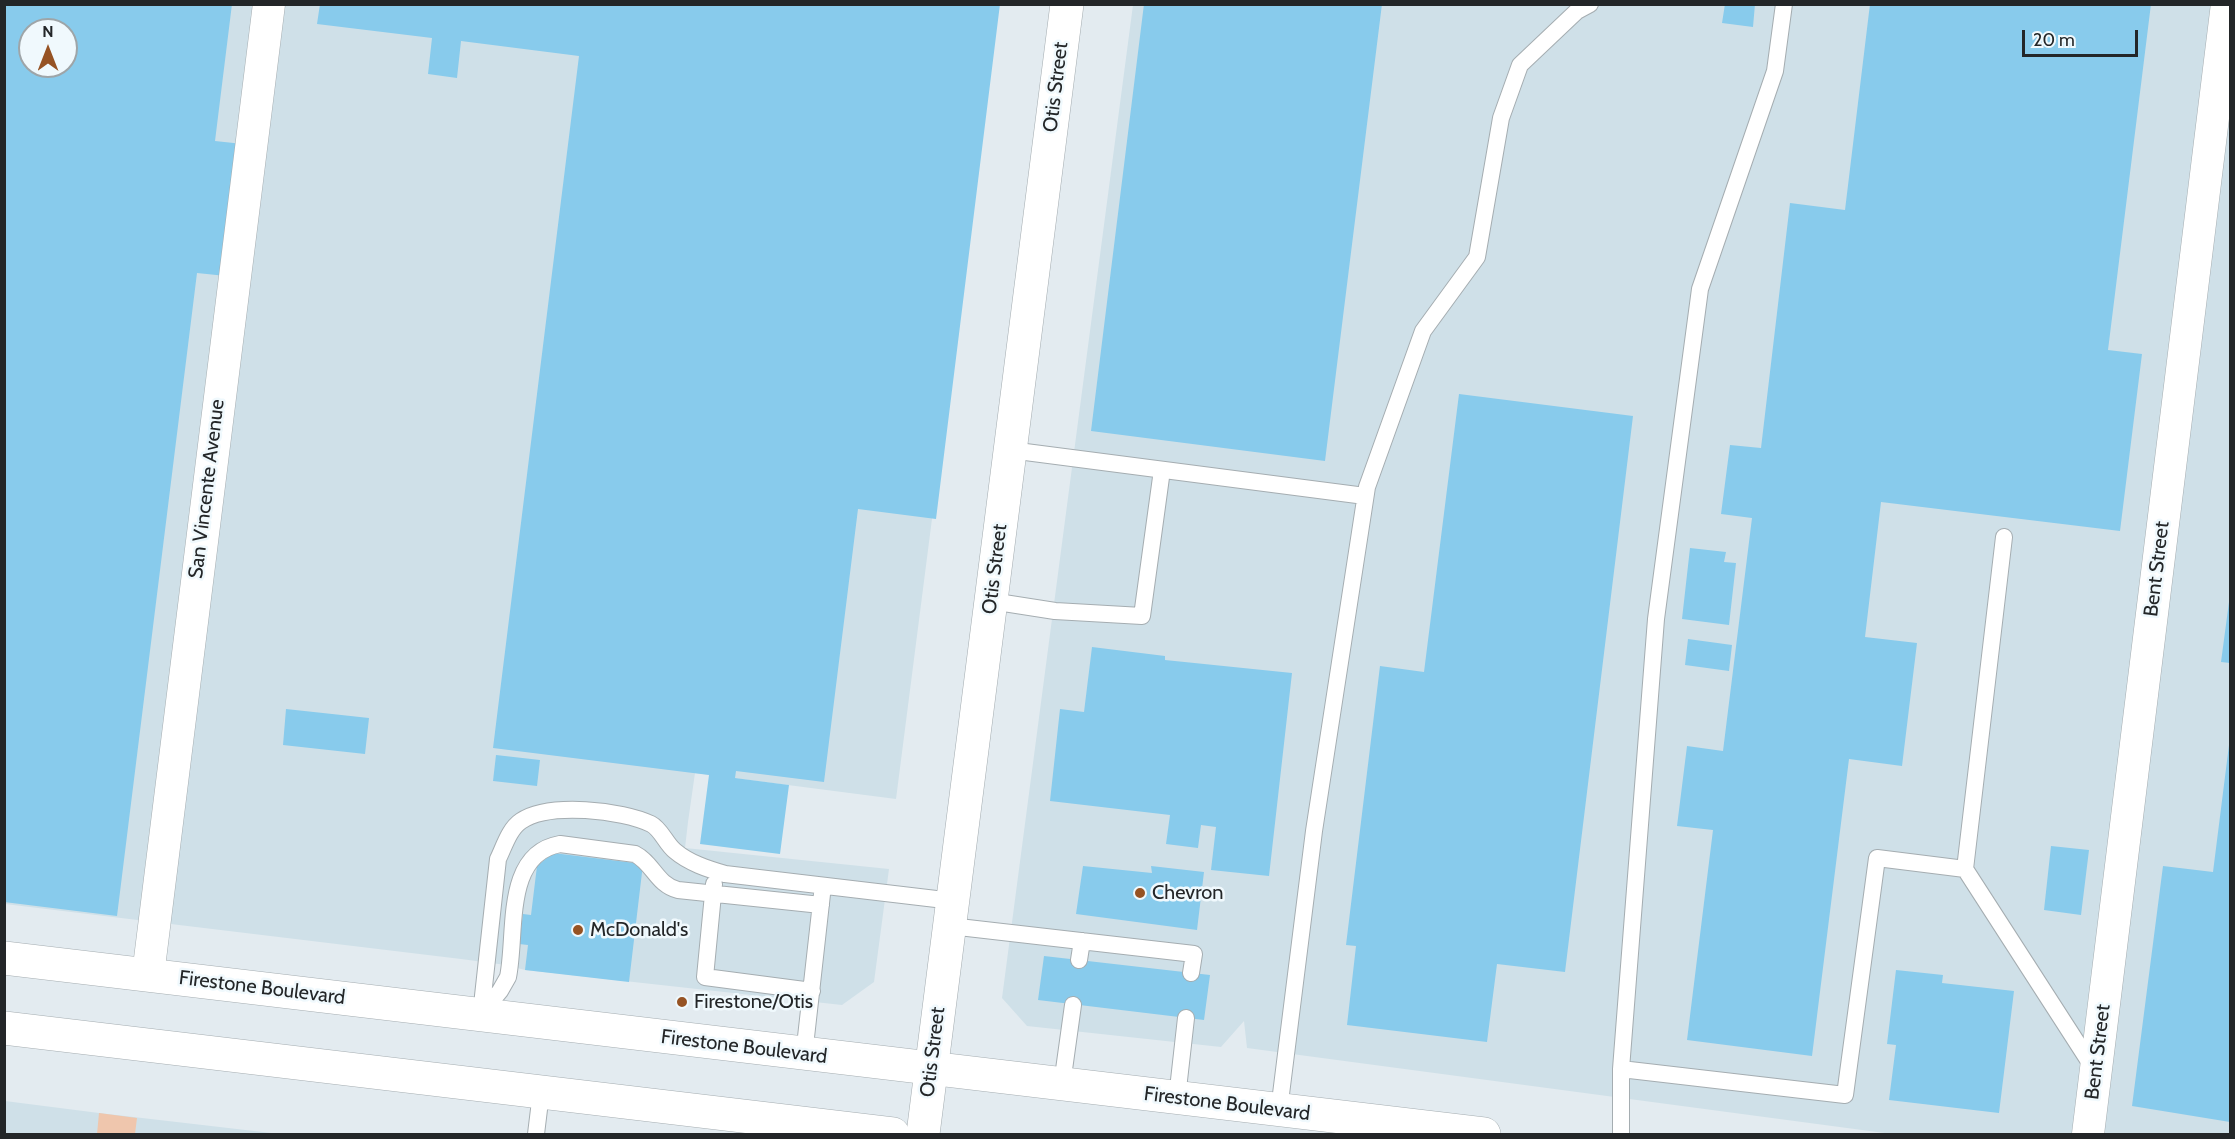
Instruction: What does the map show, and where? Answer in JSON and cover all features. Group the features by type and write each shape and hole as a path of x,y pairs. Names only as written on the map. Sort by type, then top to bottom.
{"main road":[{"name":"Otis Street","path":"922,1134 1067,4"},
{"name":"Firestone Boulevard","path":"4,958 1484,1134"},
{"path":"4,1028 893,1134"}],"street":[{"name":"San Vincente Avenue","path":"148,975 269,4"},
{"name":"Bent Street","path":"2088,1134 2227,4"}],"lane":[{"path":"1279,1110 1314,831 1365,496 1423,331 1477,257 1501,118 1520,65 1577,10 1590,4"},
{"path":"1621,1134 1621,1069 1656,619 1700,289 1775,70 1784,4"},
{"path":"1010,450 1365,496"},
{"path":"991,601 1055,611 1142,616 1162,470"},
{"path":"2004,537 1965,869 2096,1072"},
{"path":"481,1014 498,859 508,836 520,821 539,813 571,810 617,815 653,825 674,851 699,866 715,871 824,884 1082,941 1194,954 1191,973"},
{"path":"481,1014 508,977 521,875 531,859 549,846 560,844 634,854 670,888 821,905"},
{"path":"1621,1069 1845,1095 1877,858 1965,869"},
{"path":"715,871 705,977 812,991"},
{"path":"804,1054 824,884"},
{"path":"1079,960 1082,941"},
{"path":"1062,1084 1074,1005"},
{"path":"1177,1098 1186,1018"},
{"path":"536,1134 541,1093"}],"shaded area":[{"path":"5,5 998,5 896,799 695,773 688,822 685,848 889,869 874,982 842,1005 525,970 461,959 5,904"},
{"path":"1133,5 2230,5 2230,1134 1892,1134 1247,1048 1244,1021 1221,1047 1027,1026 1002,998"},
{"path":"5,1101 99,1113 280,1134 5,1134"},
{"path":"99,1113 137,1118 135,1134 97,1134"}],"building":[{"path":"4,4 232,4 215,141 243,144 226,276 197,273 117,916 4,902"},
{"path":"320,4 1000,4 936,519 858,509 824,782 736,771 735,778 789,785 780,854 700,844 709,775 493,748 579,56 461,41 457,78 428,74 432,38 317,24"},
{"path":"1144,4 1382,4 1325,461 1091,431"},
{"path":"1725,4 1755,4 1753,27 1722,23"},
{"path":"1870,4 2151,4 2108,350 2142,354 2120,531 1881,502 1865,637 1917,643 1902,766 1849,759 1812,1056 1687,1040 1713,830 1677,826 1687,746 1723,751 1752,518 1721,514 1730,445 1761,448 1790,203 1845,210"},
{"path":"1459,394 1633,416 1565,972 1497,964 1487,1042 1347,1025 1356,946 1346,945 1380,666 1424,672"},
{"path":"1690,548 1726,552 1724,562 1736,563 1729,625 1682,619"},
{"path":"2230,602 2230,663 2221,662"},
{"path":"1688,639 1732,645 1729,671 1685,665"},
{"path":"1092,647 1165,656 1165,660 1292,673 1269,876 1211,870 1216,827 1201,825 1198,848 1166,844 1170,815 1050,801 1060,709 1084,712"},
{"path":"286,709 369,718 365,754 283,745"},
{"path":"2229,745 2230,1122 2132,1106 2163,866 2213,872"},
{"path":"496,755 540,760 537,786 493,781"},
{"path":"2051,846 2089,850 2081,915 2044,910"},
{"name":"McDonald's","path":"553,853 643,864 629,982 525,970 528,945 519,944 523,914 531,915 537,866"},
{"name":"Chevron","path":"1083,866 1152,873 1151,866 1204,872 1197,930 1076,914"},
{"path":"1044,956 1210,975 1204,1020 1038,1000"},
{"path":"1896,970 1943,975 1942,983 2014,991 1999,1113 1889,1100 1896,1045 1887,1044"}],"place":[{"name":"Chevron","path":"1140,893"},
{"name":"McDonald's","path":"578,930"},
{"name":"Firestone/Otis","path":"682,1002"}]}
